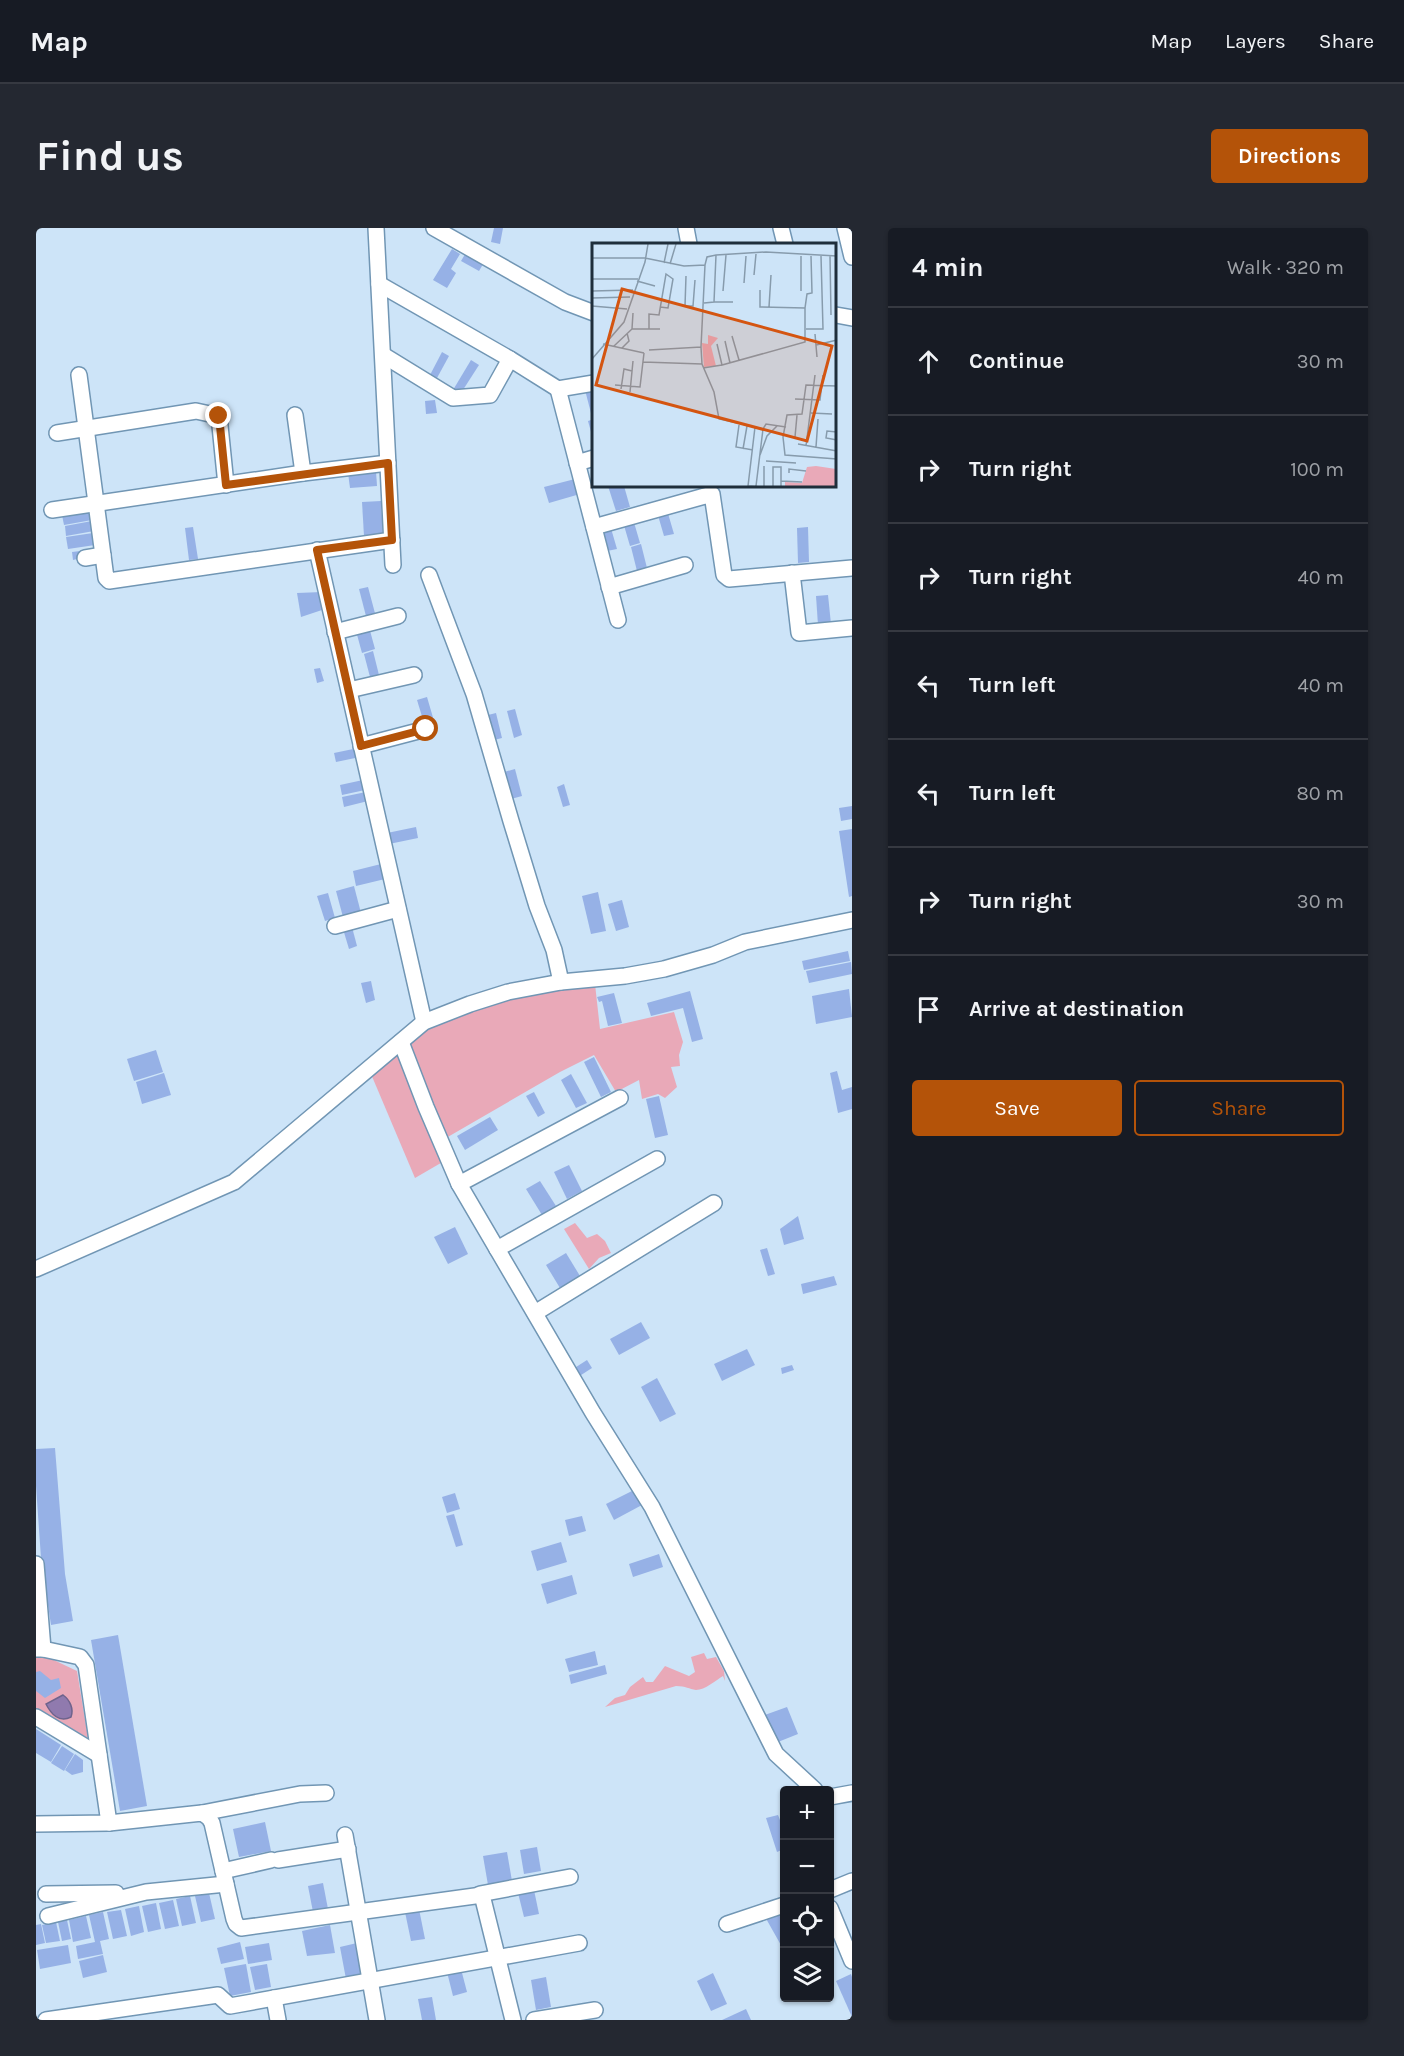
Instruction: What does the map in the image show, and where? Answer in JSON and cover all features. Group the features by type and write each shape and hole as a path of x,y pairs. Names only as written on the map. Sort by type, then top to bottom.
{"street":[{"path":"376,228 393,565"},
{"path":"434,228 565,302 592,312"},
{"path":"686,228 689,243"},
{"path":"781,228 785,243"},
{"path":"845,228 852,257"},
{"path":"379,284 558,389 592,383"},
{"path":"837,315 852,318"},
{"path":"383,355 453,398 490,395 510,359"},
{"path":"79,375 106,578 109,580 392,540"},
{"path":"558,389 618,620"},
{"path":"57,433 195,411 219,416 226,485"},
{"path":"295,415 303,473"},
{"path":"577,464 592,459"},
{"path":"52,510 303,473 388,463"},
{"path":"594,527 712,494 724,575 729,579 852,568"},
{"path":"317,550 424,1022"},
{"path":"85,558 103,555"},
{"path":"609,587 685,566"},
{"path":"792,573 799,633 852,628"},
{"path":"429,575 474,694 517,842 554,950 561,982"},
{"path":"335,632 398,616"},
{"path":"348,690 414,675"},
{"path":"361,746 426,729"},
{"path":"335,926 398,909"},
{"path":"36,1269 234,1182 424,1022 498,995 561,982 615,977 664,969 713,955 745,942 852,920"},
{"path":"401,1041 459,1184 593,1413 652,1508 776,1754 810,1786"},
{"path":"459,1184 620,1098"},
{"path":"497,1249 657,1159"},
{"path":"535,1313 714,1203"},
{"path":"36,1573 39,1649 80,1657 86,1665 109,1823"},
{"path":"36,1717 99,1755"},
{"path":"36,1824 109,1823 202,1813 300,1794 326,1793"},
{"path":"834,1796 852,1793"},
{"path":"202,1813 212,1823 236,1924 241,1928 480,1894 570,1877"},
{"path":"48,1916 146,1892 224,1877 274,1860 346,1842 377,2020"},
{"path":"834,1888 852,1881"},
{"path":"46,1894 146,1892"},
{"path":"480,1894 484,1898 513,2020"},
{"path":"727,1924 780,1906"},
{"path":"834,1918 852,1961"},
{"path":"46,2020 218,1995 230,2006 579,1943"},
{"path":"274,1998 278,2020"},
{"path":"534,2020 595,2010"}],"shaded area":[{"path":"595,984 600,1029 674,1012 683,1042 679,1055 680,1066 671,1067 677,1087 665,1098 658,1094 642,1099 639,1080 616,1092 594,1055 560,1072 446,1138 408,1046 429,1028 475,1007 512,997"},
{"path":"399,1051 446,1160 415,1178 371,1074"},
{"path":"575,1223 587,1238 597,1234 605,1241 611,1253 599,1258 589,1269 564,1229"},
{"path":"39,1653 77,1671 88,1738 36,1709 36,1654"},
{"path":"704,1653 707,1659 716,1657 724,1671 725,1681 723,1676 699,1690 676,1686 605,1707 615,1698 625,1695 630,1687 643,1677 646,1682 653,1682 665,1666 689,1676 695,1672 691,1657"},
{"path":"63,1695 72,1708 71,1717 67,1719 53,1714 46,1704"}],"building":[{"path":"494,228 503,228 500,244 491,242"},
{"path":"452,249 460,254 451,269 456,273 447,288 433,280"},
{"path":"467,251 485,261 479,271 461,261"},
{"path":"442,352 449,356 437,378 430,375"},
{"path":"471,360 479,365 461,393 453,390"},
{"path":"592,388 592,417 585,390"},
{"path":"435,400 437,413 426,414 425,401"},
{"path":"592,420 592,435 588,421"},
{"path":"376,471 377,486 350,488 348,473"},
{"path":"575,479 580,494 549,503 544,487"},
{"path":"609,488 625,488 630,507 616,511"},
{"path":"381,501 383,536 364,536 362,502"},
{"path":"667,510 674,534 664,536 657,512"},
{"path":"91,511 92,520 64,525 62,515"},
{"path":"633,519 640,543 630,546 623,522"},
{"path":"92,521 94,531 66,536 65,526"},
{"path":"610,525 617,549 607,551 601,527"},
{"path":"193,527 198,559 189,560 185,528"},
{"path":"808,527 809,562 798,563 797,528"},
{"path":"93,533 95,545 68,549 66,537"},
{"path":"641,544 647,568 637,571 631,547"},
{"path":"80,551 81,558 73,560 72,552"},
{"path":"368,587 376,617 367,620 359,589"},
{"path":"322,592 325,609 301,617 297,593"},
{"path":"828,595 831,624 818,625 816,596"},
{"path":"369,627 375,649 362,653 356,631"},
{"path":"373,651 379,675 370,677 364,654"},
{"path":"320,668 324,681 317,683 314,669"},
{"path":"427,697 434,721 424,723 417,700"},
{"path":"515,709 522,735 514,738 507,711"},
{"path":"496,713 502,738 490,741 484,716"},
{"path":"358,748 360,757 336,762 334,753"},
{"path":"515,769 522,796 511,799 504,772"},
{"path":"363,780 365,790 342,795 340,785"},
{"path":"564,784 570,805 563,807 557,787"},
{"path":"366,792 368,801 344,807 342,797"},
{"path":"852,806 852,819 841,821 839,808"},
{"path":"416,827 418,838 389,844 387,833"},
{"path":"852,829 852,896 849,897 839,831"},
{"path":"381,864 385,879 356,886 353,871"},
{"path":"354,886 361,913 343,917 336,891"},
{"path":"598,892 606,931 591,934 582,896"},
{"path":"328,893 335,918 325,921 317,896"},
{"path":"622,900 629,927 616,931 608,904"},
{"path":"352,927 357,946 349,949 343,929"},
{"path":"848,951 850,961 804,970 802,961"},
{"path":"851,962 852,974 809,983 806,971"},
{"path":"371,981 375,1000 366,1003 361,983"},
{"path":"849,989 852,1017 816,1024 812,996"},
{"path":"690,991 703,1039 692,1042 683,1008 651,1016 647,1003"},
{"path":"614,993 622,1023 608,1026 602,1001 599,1002 597,997"},
{"path":"156,1050 163,1072 134,1081 127,1059"},
{"path":"594,1057 611,1092 601,1097 584,1062"},
{"path":"837,1071 842,1090 852,1087 852,1109 838,1113 830,1073"},
{"path":"164,1073 171,1095 142,1104 136,1082"},
{"path":"571,1074 587,1103 576,1108 561,1080"},
{"path":"534,1092 545,1113 538,1117 526,1096"},
{"path":"659,1096 668,1135 655,1138 646,1099"},
{"path":"490,1117 498,1130 465,1150 457,1136"},
{"path":"569,1165 582,1191 567,1199 554,1172"},
{"path":"540,1181 556,1206 542,1215 526,1189"},
{"path":"798,1216 804,1239 784,1245 780,1229"},
{"path":"455,1227 468,1254 448,1264 434,1237"},
{"path":"767,1248 775,1274 768,1276 760,1250"},
{"path":"566,1253 580,1276 560,1288 546,1265"},
{"path":"834,1276 837,1285 803,1294 801,1284"},
{"path":"641,1322 650,1338 619,1355 610,1339"},
{"path":"747,1349 755,1365 722,1381 714,1364"},
{"path":"587,1360 592,1368 578,1377 573,1369"},
{"path":"792,1365 794,1370 782,1374 781,1368"},
{"path":"657,1378 676,1414 660,1422 641,1387"},
{"path":"55,1448 65,1574 73,1621 51,1625 41,1558 36,1449"},
{"path":"634,1490 642,1505 614,1520 606,1504"},
{"path":"455,1493 460,1509 447,1513 442,1497"},
{"path":"454,1514 463,1545 456,1547 446,1516"},
{"path":"582,1516 586,1531 569,1536 565,1520"},
{"path":"561,1542 567,1562 537,1571 531,1551"},
{"path":"659,1554 663,1567 633,1577 629,1564"},
{"path":"572,1575 577,1594 547,1604 541,1584"},
{"path":"118,1635 147,1806 120,1811 91,1640"},
{"path":"595,1651 598,1665 569,1672 565,1659"},
{"path":"605,1665 607,1674 571,1684 569,1675"},
{"path":"40,1671 51,1680 59,1678 61,1688 45,1698 36,1691 36,1672"},
{"path":"787,1707 798,1734 773,1744 762,1716"},
{"path":"36,1729 61,1745 51,1762 36,1753"},
{"path":"62,1746 74,1754 64,1771 51,1763"},
{"path":"75,1754 83,1760 83,1772 72,1775 65,1770"},
{"path":"778,1815 780,1820 780,1851 777,1852 766,1818"},
{"path":"265,1822 271,1851 239,1857 233,1829"},
{"path":"537,1847 541,1871 524,1874 520,1850"},
{"path":"507,1852 512,1881 488,1885 483,1856"},
{"path":"323,1883 328,1909 313,1912 308,1886"},
{"path":"534,1890 539,1914 524,1917 518,1893"},
{"path":"209,1893 215,1919 201,1922 195,1896"},
{"path":"190,1896 196,1923 182,1926 176,1899"},
{"path":"173,1900 179,1926 165,1929 159,1903"},
{"path":"156,1903 161,1929 148,1932 142,1906"},
{"path":"139,1906 144,1932 131,1936 125,1909"},
{"path":"419,1909 425,1939 411,1941 405,1912"},
{"path":"775,1909 780,1915 780,1943 764,1915"},
{"path":"121,1910 127,1936 113,1939 107,1912"},
{"path":"103,1912 109,1939 100,1941 103,1954 78,1959 76,1946 95,1942 89,1915"},
{"path":"86,1916 91,1938 73,1942 69,1920"},
{"path":"67,1920 71,1939 62,1941 58,1922"},
{"path":"56,1922 60,1941 46,1943 42,1925"},
{"path":"41,1924 45,1943 36,1945 36,1925"},
{"path":"330,1925 335,1953 307,1956 302,1931"},
{"path":"240,1942 244,1959 221,1964 217,1948"},
{"path":"269,1943 272,1960 248,1964 245,1947"},
{"path":"357,1943 364,1976 346,1979 340,1947"},
{"path":"68,1945 71,1963 40,1969 37,1950"},
{"path":"103,1955 107,1972 83,1978 79,1961"},
{"path":"246,1964 251,1992 230,1996 224,1968"},
{"path":"267,1964 271,1987 255,1990 250,1967"},
{"path":"461,1969 467,1992 453,1996 447,1972"},
{"path":"713,1973 727,2004 711,2011 697,1981"},
{"path":"851,1974 852,1977 852,2017 836,1981"},
{"path":"546,1977 551,2007 536,2010 531,1980"},
{"path":"432,1997 436,2020 422,2020 418,1999"},
{"path":"746,2009 751,2020 722,2020"}],"route":[{"path":"219,416 226,485 388,463 392,540 317,550 361,746 426,729"}]}
